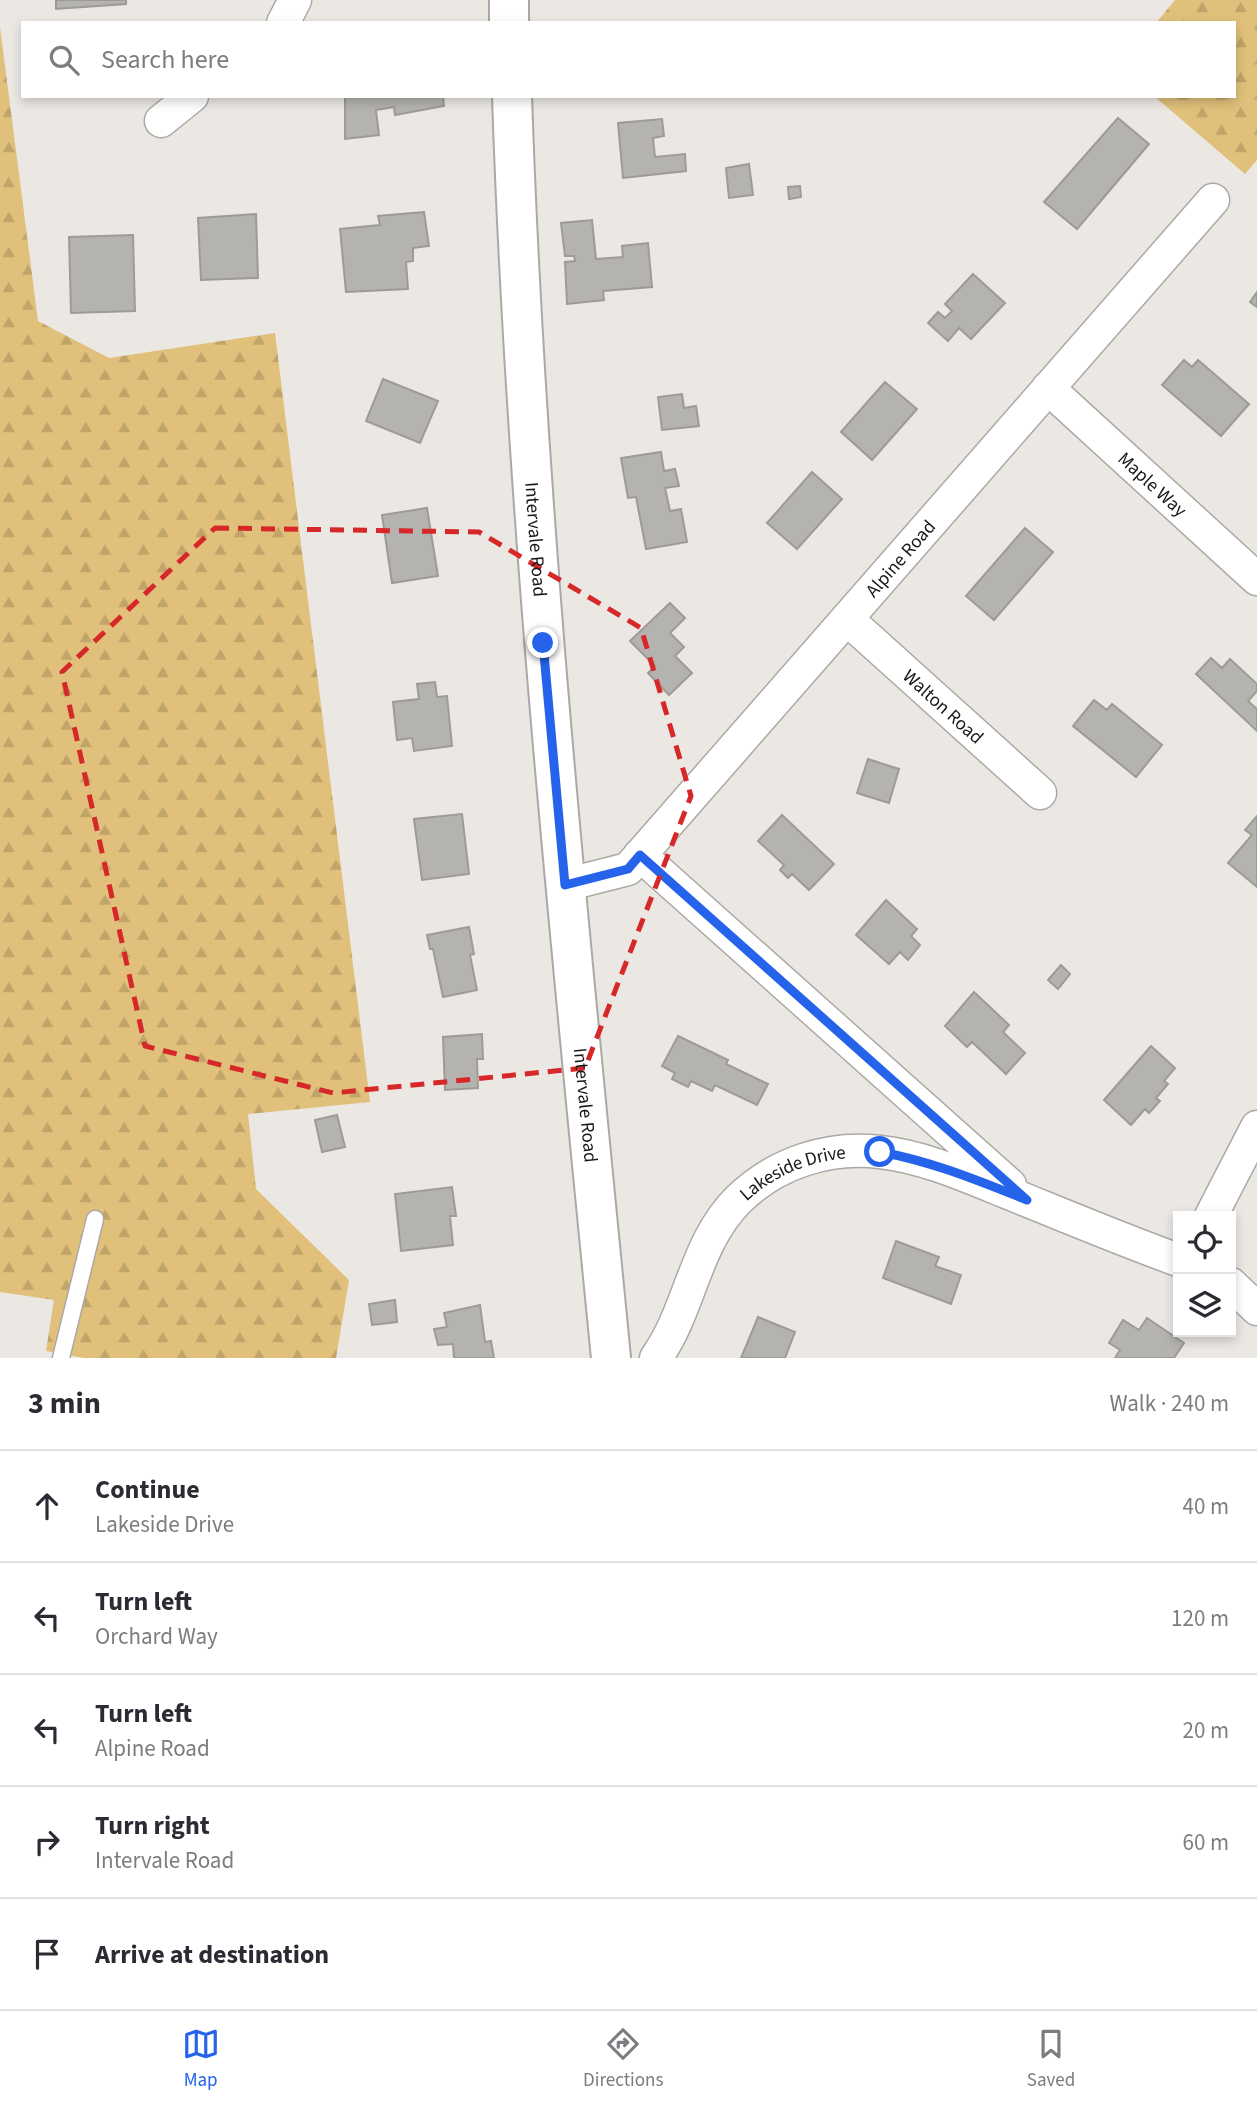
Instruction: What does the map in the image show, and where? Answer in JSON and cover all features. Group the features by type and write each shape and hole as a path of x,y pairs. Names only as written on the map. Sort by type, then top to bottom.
{"street":[{"path":"284,21 295,0"},
{"path":"509,0 509,21"},
{"path":"161,121 190,98"},
{"name":"Intervale Road","path":"512,98 517,262 542,630 611,1358"},
{"name":"Alpine Road","path":"565,885 628,869 1213,200"},
{"name":"Maple Way","path":"1048,388 1257,579"},
{"name":"Walton Road","path":"847,619 1040,793"},
{"path":"640,855 1027,1200"},
{"path":"1214,1211 1257,1127"},
{"name":"Lakeside Drive","path":"656,1358 670,1339 705,1248 738,1200 785,1166 817,1155 852,1150 899,1155 965,1175 1173,1258"},
{"path":"1236,1289 1257,1309"}],"lane":[{"path":"61,1358 95,1219"}],"highlighted area":[{"path":"215,528 479,532 641,628 691,796 585,1068 333,1093 145,1046 62,672"}],"green space":[{"path":"1175,0 1257,0 1257,160 1245,174 1156,98 1236,98 1236,21 1158,21"},
{"path":"0,27 38,321 109,358 275,333 370,1102 248,1114 256,1189 349,1280 336,1358 84,1358 46,1351 54,1300 0,1292"}],"building":[{"path":"56,0 126,0 126,4 56,9"},
{"path":"345,98 443,98 444,106 395,115 394,107 376,110 379,135 345,139"},
{"path":"1118,118 1149,144 1077,229 1044,202"},
{"path":"662,119 664,136 653,138 655,157 685,154 686,171 623,178 618,123"},
{"path":"749,164 753,195 729,198 726,168"},
{"path":"800,186 801,197 789,199 788,187"},
{"path":"424,212 429,246 413,248 413,261 406,262 408,289 346,292 340,229 380,225 378,216"},
{"path":"256,214 258,278 201,280 198,218"},
{"path":"592,220 596,259 623,257 622,246 648,243 652,287 603,291 604,300 567,304 565,262 575,261 574,256 565,256 561,223"},
{"path":"133,235 135,311 71,313 69,237"},
{"path":"973,274 1005,303 971,339 959,328 948,341 928,323 938,312 945,318 952,311 945,304"},
{"path":"1257,292 1257,307 1250,302"},
{"path":"1184,360 1192,367 1198,360 1249,404 1221,436 1162,385"},
{"path":"383,379 438,401 420,443 366,421"},
{"path":"885,382 917,409 872,460 841,432"},
{"path":"682,394 684,408 696,406 699,426 662,430 658,397"},
{"path":"661,452 664,471 675,469 679,486 665,488 670,511 681,509 687,542 646,549 636,497 628,498 621,458"},
{"path":"812,472 842,499 797,549 767,523"},
{"path":"427,508 438,576 392,583 382,515"},
{"path":"1025,528 1053,552 994,620 966,596"},
{"path":"670,603 685,618 670,633 684,647 675,656 692,673 669,695 648,673 655,666 630,641"},
{"path":"1211,658 1222,668 1230,659 1257,684 1257,691 1248,701 1257,709 1257,731 1196,674"},
{"path":"435,682 437,697 447,696 452,746 414,751 412,738 397,740 393,702 419,699 417,684"},
{"path":"1094,700 1107,710 1112,704 1162,745 1136,777 1073,726"},
{"path":"868,759 899,769 889,803 857,793"},
{"path":"462,814 469,874 422,880 414,819"},
{"path":"782,815 834,864 809,890 792,874 788,878 780,870 784,865 758,841"},
{"path":"1257,816 1257,887 1228,863 1252,835 1245,830"},
{"path":"886,900 917,929 911,936 920,945 908,960 900,952 889,964 856,935"},
{"path":"469,927 474,954 470,955 477,990 443,997 433,949 430,949 427,935"},
{"path":"1061,965 1070,974 1058,989 1048,980"},
{"path":"974,992 1009,1025 1003,1032 1025,1053 1006,1074 972,1042 967,1047 945,1026"},
{"path":"482,1034 483,1059 477,1059 478,1088 445,1090 443,1037"},
{"path":"678,1036 728,1060 726,1064 768,1084 757,1105 715,1085 712,1091 691,1081 688,1087 672,1079 675,1073 662,1066"},
{"path":"1151,1046 1175,1068 1164,1081 1168,1084 1156,1098 1160,1101 1149,1113 1145,1109 1131,1125 1104,1100"},
{"path":"337,1115 345,1147 322,1152 315,1120"},
{"path":"452,1187 456,1216 450,1216 453,1245 401,1251 395,1194"},
{"path":"896,1241 939,1257 935,1266 961,1275 951,1304 883,1278"},
{"path":"395,1300 397,1322 372,1325 369,1304"},
{"path":"480,1305 485,1342 491,1341 494,1358 454,1358 453,1344 438,1345 434,1329 447,1327 444,1313"},
{"path":"758,1317 795,1332 785,1358 741,1358"},
{"path":"1147,1318 1184,1343 1174,1358 1115,1358 1120,1350 1109,1343 1123,1320 1139,1330"}],"route":[{"path":"543,643 565,885 628,869 640,855 1027,1200 965,1175 880,1152"}]}
